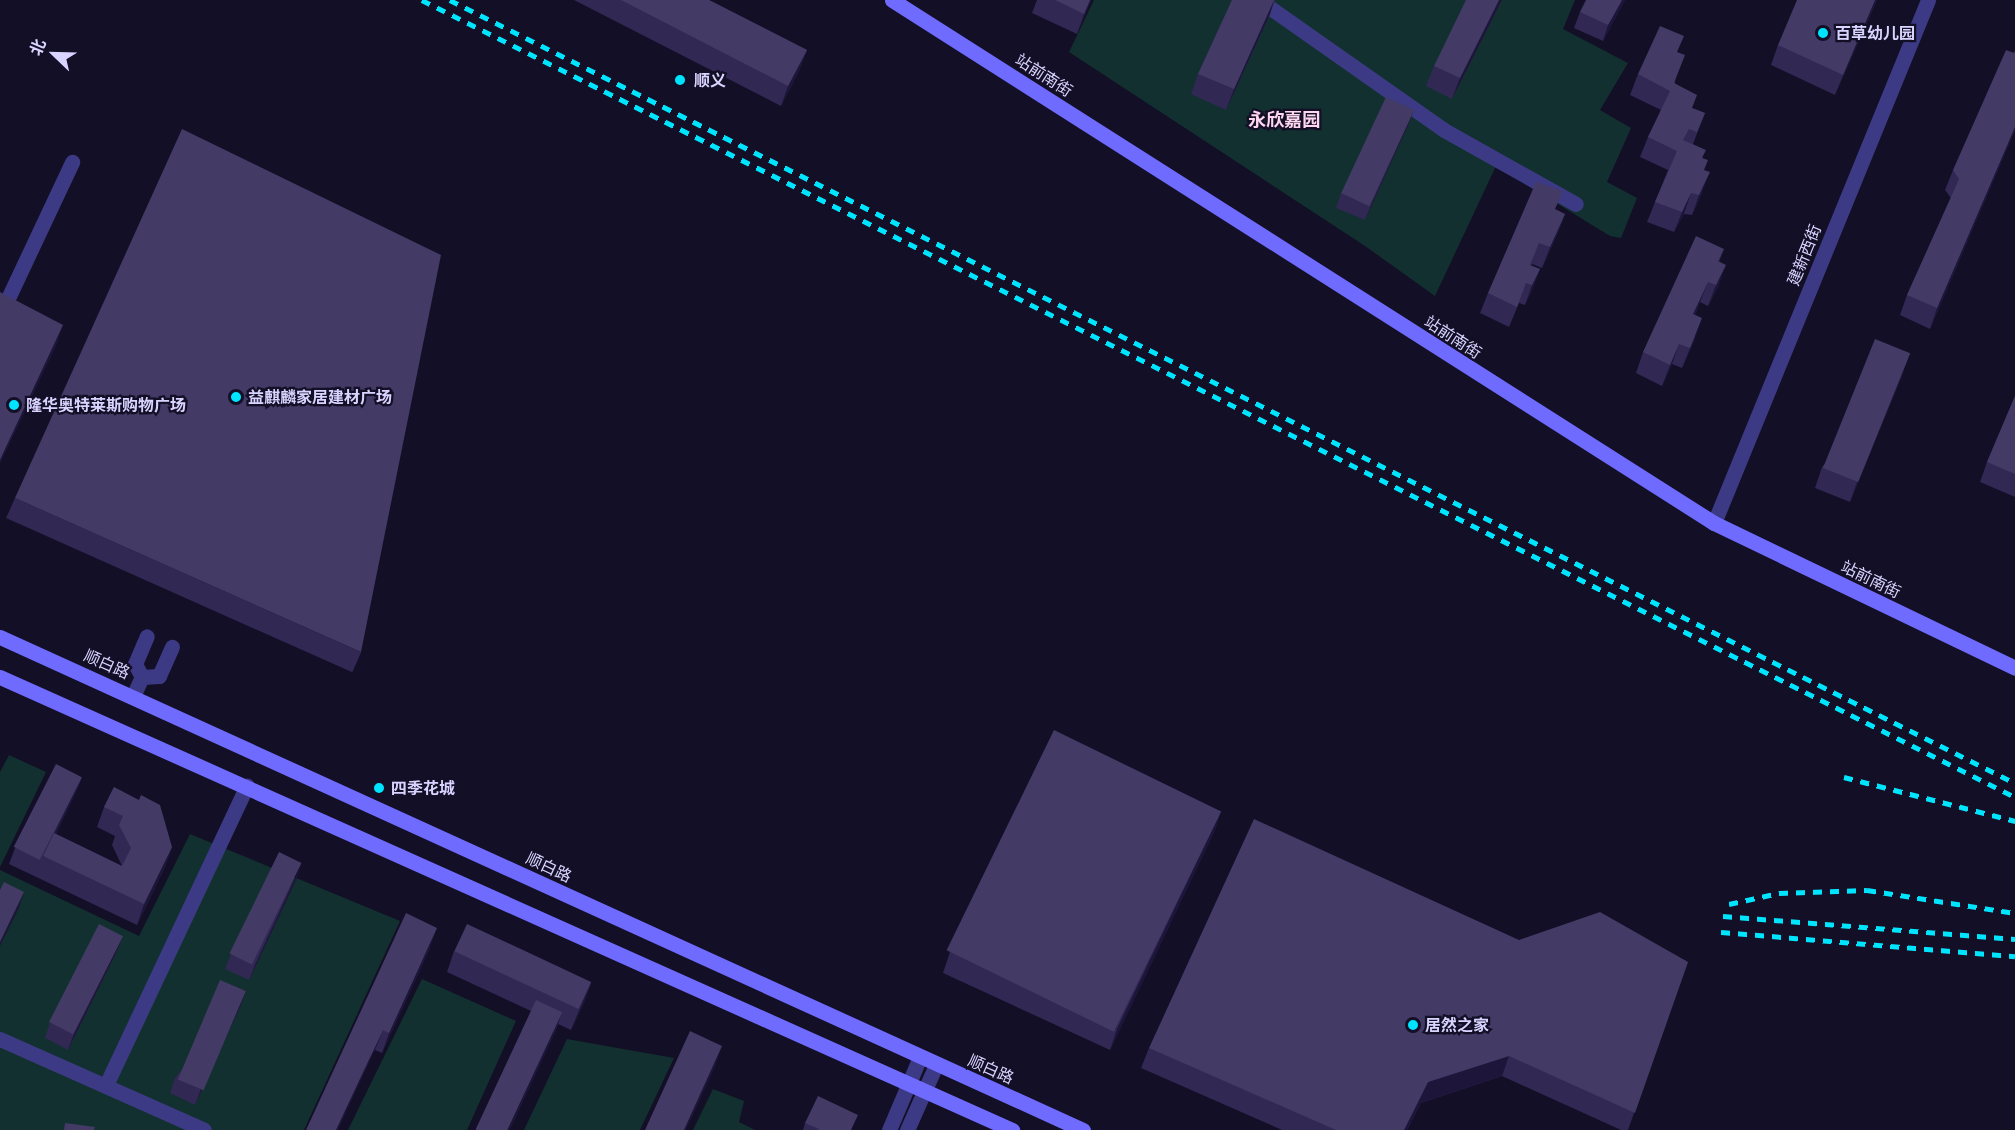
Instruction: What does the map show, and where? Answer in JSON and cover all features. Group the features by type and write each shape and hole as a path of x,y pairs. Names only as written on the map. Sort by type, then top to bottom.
{"main road":[{"name":"站前南街","path":"892,0 1714,523 2015,668"},
{"name":"顺白路","path":"0,637 1083,1130"},
{"path":"0,677 247,785 1012,1130"}],"street":[{"path":"1260,0 1444,130 1576,204"},
{"name":"建新西街","path":"1714,523 1928,0"},
{"path":"2,311 72,162"},
{"path":"142,677 135,664 147,636"},
{"path":"142,677 159,676 172,646"},
{"path":"133,696 142,677"},
{"path":"106,1085 247,785"},
{"path":"0,1039 204,1130"},
{"path":"889,1130 920,1057"},
{"path":"907,1130 936,1065"}],"green space":[{"path":"1094,0 1575,0 1563,29 1628,63 1600,110 1631,128 1607,182 1637,198 1621,238 1610,236 1496,166 1435,296 1365,246 1069,52"},
{"path":"9,755 46,772 0,867 0,772"},
{"path":"190,834 400,921 304,1130 0,1130 0,870 139,936"},
{"path":"422,979 516,1021 467,1130 348,1130"},
{"path":"567,1039 674,1058 640,1130 524,1130"},
{"path":"713,1089 744,1101 739,1122 755,1130 693,1130"}],"building":[{"path":"621,0 709,0 807,50 788,86"},
{"path":"1055,0 1090,0 1084,14"},
{"path":"1232,0 1274,0 1234,89 1198,74"},
{"path":"1466,0 1499,0 1460,78 1434,66"},
{"path":"1586,0 1622,0 1608,25 1580,12"},
{"name":"百草幼儿园","path":"1797,0 1875,0 1843,75 1778,45"},
{"path":"1660,26 1684,36 1677,52 1685,55 1674,83 1697,95 1692,108 1705,113 1697,132 1689,129 1683,140 1706,150 1702,158 1708,160 1704,170 1710,172 1699,195 1691,193 1682,212 1655,202 1677,151 1648,137 1670,91 1638,74"},
{"path":"2006,50 2014,53 2015,50 2015,127 1937,308 1907,295 1959,179 1953,170"},
{"path":"1386,97 1414,110 1369,206 1341,193"},
{"name":"益麒麟家居建材广场","path":"182,129 441,255 361,652 15,498"},
{"path":"1536,182 1563,191 1555,209 1565,214 1550,247 1539,243 1530,265 1540,269 1532,285 1526,283 1517,307 1488,293"},
{"path":"1696,236 1724,249 1718,261 1726,265 1716,285 1708,282 1693,314 1702,318 1690,348 1679,344 1670,365 1643,352"},
{"name":"隆华奥特莱斯购物广场","path":"0,292 63,325 0,460"},
{"path":"1875,339 1910,353 1858,482 1823,468"},
{"path":"2015,396 2015,474 1987,462"},
{"path":"1054,730 1221,812 1114,1032 947,950"},
{"path":"56,764 82,777 40,860 14,847"},
{"path":"114,787 139,800 141,795 160,805 172,847 144,904 43,856 54,833 122,866 131,848 119,825 123,816 104,807"},
{"name":"居然之家","path":"1254,819 1519,940 1600,912 1688,962 1635,1113 1509,1056 1428,1082 1404,1130 1336,1130 1149,1048"},
{"path":"279,852 301,863 252,965 229,954"},
{"path":"4,882 24,892 0,942 0,890"},
{"path":"406,913 437,928 389,1033 383,1030 336,1130 306,1130"},
{"path":"99,924 123,936 73,1034 49,1022"},
{"path":"467,924 591,982 578,1009 454,951"},
{"path":"220,980 246,991 204,1090 178,1079"},
{"path":"536,1000 562,1012 507,1130 476,1130"},
{"path":"690,1031 722,1046 684,1130 645,1130"},
{"path":"818,1096 858,1115 851,1130 818,1130 805,1123"},
{"path":"65,1123 95,1127 94,1130 64,1130"}],"railway":[{"path":"422,0 2015,797"},
{"path":"450,0 2015,783"},
{"path":"1844,777 2015,821"},
{"path":"1729,904 1779,893 1867,890 2015,913"},
{"path":"1723,916 2015,939"},
{"path":"1721,932 2015,956"}],"place":[{"name":"百草幼儿园","path":"1823,33"},
{"name":"顺义","path":"680,80"},
{"name":"益麒麟家居建材广场","path":"236,397"},
{"name":"隆华奥特莱斯购物广场","path":"14,405"},
{"name":"四季花城","path":"379,788"},
{"name":"居然之家","path":"1413,1025"}],"district":[{"name":"永欣嘉园","path":"1284,120"}]}
